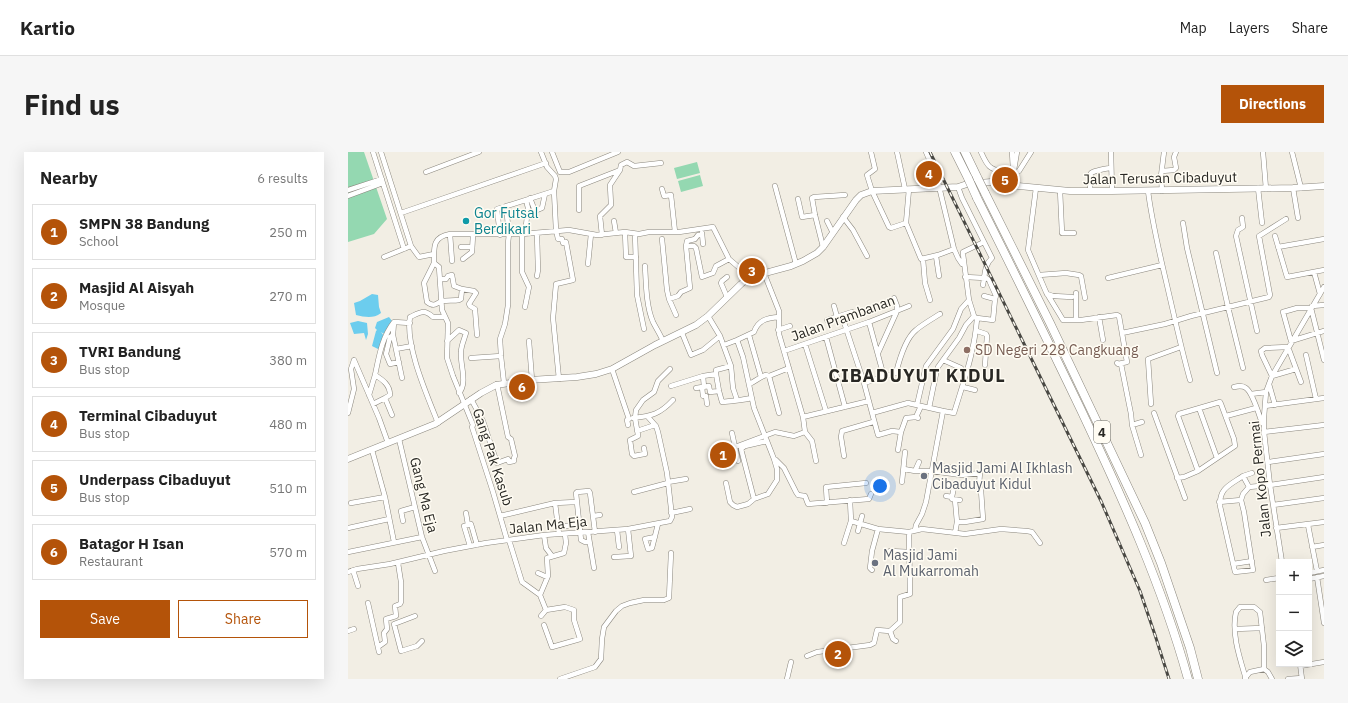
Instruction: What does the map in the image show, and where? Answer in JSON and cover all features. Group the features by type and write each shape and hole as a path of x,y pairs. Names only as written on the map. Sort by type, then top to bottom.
{"highway":[{"name":"4","path":"955,152 1122,497 1152,568 1188,679"},
{"name":"4","path":"965,152 1050,323 1145,523 1161,562 1190,648 1198,679"}],"main road":[{"name":"Jalan Terusan Cibaduyut","path":"872,190 960,186 968,188 992,186 997,184 1060,190 1112,192 1266,189 1324,186"},
{"path":"348,459 438,423 488,388 501,384 596,374 612,369 663,341 690,329 708,316 750,277 796,264 813,256 824,247 843,217 858,198 872,190"}],"street":[{"path":"373,152 404,249"},
{"path":"381,152 411,246 419,257 434,254"},
{"path":"426,172 479,152"},
{"path":"541,152 556,179 554,191 556,230 558,239 562,239 563,243 566,242 573,280 556,284 553,318 560,378"},
{"path":"552,152 560,172"},
{"path":"555,176 560,172 569,172 618,152"},
{"path":"871,152 875,169 867,175 872,190 890,228 906,223"},
{"path":"897,152 907,189 906,223 921,260 923,259 925,284 930,300"},
{"path":"926,152 933,168 954,249 963,266"},
{"path":"980,152 991,169 1008,174 1012,185"},
{"path":"1012,152 1014,173"},
{"path":"1012,185 1017,152"},
{"path":"1014,173 1019,171 1031,152"},
{"path":"1111,152 1110,168 1112,192"},
{"path":"1162,191 1164,152"},
{"path":"1162,171 1174,170 1176,168 1174,157 1176,152"},
{"path":"1263,152 1266,189"},
{"path":"1292,152 1301,188"},
{"path":"602,235 600,216 611,205 610,185 620,170 621,165 628,162 634,166 661,163"},
{"path":"401,213 546,163"},
{"path":"1090,191 1091,173 1105,168 1110,168"},
{"path":"579,210 579,186 620,170"},
{"path":"348,190 356,190 382,181"},
{"path":"775,186 796,264"},
{"path":"960,186 962,198 992,258 984,272 985,278 983,285"},
{"path":"1036,188 1028,250 1047,294 1062,319 1076,320 1118,315 1127,362 1119,363 1130,407 1132,425 1141,454"},
{"path":"1258,188 1262,223"},
{"path":"1293,188 1298,218"},
{"path":"662,189 664,196 671,195 675,232"},
{"path":"348,196 356,190"},
{"path":"1060,190 1062,233 1074,234"},
{"path":"500,235 496,213 498,208 554,191"},
{"path":"1148,191 1152,219 1162,265 1190,380"},
{"path":"528,211 535,211 542,208 545,194"},
{"path":"824,247 815,215 813,198 845,194"},
{"path":"525,307 529,287 522,272 528,199"},
{"path":"528,199 535,211"},
{"path":"798,199 802,217 815,215"},
{"path":"471,399 483,421 497,463 508,459 509,462 514,461 515,456 511,438 508,438 501,384 500,356 500,339 505,324 508,305 509,234 506,206"},
{"path":"843,217 853,230 867,256"},
{"path":"1242,218 1243,227 1238,230 1236,236 1240,247 1257,331"},
{"path":"1122,333 1165,324 1175,320 1270,296 1259,237 1260,234 1286,219"},
{"path":"827,221 832,233"},
{"path":"614,222 616,233"},
{"path":"1183,223 1217,373"},
{"path":"462,289 460,300 442,302 437,305 432,305 427,302 424,283 434,263 436,241 444,235 537,234 556,230 574,230 602,235 625,232 635,234 649,232 675,232 714,228 729,259 750,277"},
{"path":"701,229 703,244"},
{"path":"399,232 406,230"},
{"path":"625,232 626,257 636,257"},
{"path":"450,234 452,261"},
{"path":"537,234 537,276"},
{"path":"588,264 591,234"},
{"path":"635,234 637,295 644,329"},
{"path":"463,259 471,253 473,235"},
{"path":"669,300 678,296 680,292 690,288 686,246 687,241 702,235"},
{"path":"1275,236 1286,276 1288,278 1324,270"},
{"path":"662,239 666,290 676,315"},
{"path":"1278,247 1324,239"},
{"path":"872,413 908,403 954,413 968,372 977,331 975,316 968,300 962,257 963,252 984,242"},
{"path":"384,257 411,246"},
{"path":"461,246 472,247"},
{"path":"686,246 694,246 696,248 702,277 713,273 716,266 729,259"},
{"path":"923,259 954,249"},
{"path":"1216,253 1243,368"},
{"path":"936,256 939,276"},
{"name":"Gang Pak Kasub","path":"434,263 439,268 444,316 448,323 447,358 459,393 473,425 472,427 522,582 540,595"},
{"path":"1108,278 1162,265"},
{"path":"645,266 648,302 653,322 663,341"},
{"path":"1314,272 1320,294"},
{"path":"764,273 779,311 778,330 803,417 805,432 812,441 816,461"},
{"path":"1039,275 1066,273 1079,275 1081,276 1085,298"},
{"path":"440,279 446,279 448,276 452,276 454,286 474,291 476,293 469,304 475,308 477,335"},
{"path":"965,277 985,278 989,280 996,296 993,320 975,316"},
{"path":"727,278 722,281 721,284 727,297"},
{"name":"Jalan Kopo Permai","path":"1281,559 1270,485 1264,430 1266,392 1272,376 1291,341 1324,288 1324,282"},
{"path":"1047,294 1053,296 1074,295 1076,320"},
{"path":"984,296 995,299"},
{"path":"878,353 897,311 894,298"},
{"path":"898,450 901,432 906,417 917,418 926,366 953,329 968,300"},
{"path":"1324,305 1297,308 1283,312 1291,341 1324,330"},
{"path":"834,306 847,329 878,435 892,430 901,432"},
{"name":"Jalan Prambanan","path":"784,351 869,322 909,306"},
{"path":"1312,307 1324,359"},
{"path":"438,423 421,377 412,346 410,317 422,312 427,312 433,317 444,316"},
{"path":"828,320 852,312"},
{"path":"898,379 896,373 911,335 940,314"},
{"path":"708,316 724,345 731,366 733,388 737,400"},
{"path":"929,408 936,374 943,360 959,338 966,325 975,316"},
{"path":"724,345 754,332 764,319 769,317 779,317"},
{"path":"1099,317 1103,340"},
{"path":"394,322 410,323"},
{"path":"394,322 393,335 402,378"},
{"path":"369,395 383,343 388,330 394,322"},
{"path":"869,322 884,377"},
{"path":"778,330 790,326"},
{"path":"447,341 459,330 466,333 461,352 464,384 459,393"},
{"path":"977,331 986,334 987,336 985,365"},
{"path":"682,332 691,355 703,350 720,336"},
{"path":"393,335 390,337 386,354 390,364 399,362"},
{"path":"749,335 761,377"},
{"path":"826,337 846,407"},
{"path":"726,483 730,502 737,507 744,506 754,499 768,494 777,480 774,459 754,408 743,357 737,340"},
{"path":"529,341 532,380"},
{"path":"805,344 826,411"},
{"path":"396,348 412,346"},
{"path":"1151,404 1148,358 1181,347"},
{"path":"1296,369 1272,376 1261,351 1265,348 1288,348 1301,382"},
{"path":"1306,355 1316,399"},
{"path":"470,358 500,356"},
{"path":"348,413 354,389 350,370 354,360 388,443"},
{"path":"943,360 961,368"},
{"path":"731,366 716,370 722,402 737,400 741,401 752,398"},
{"path":"749,384 766,375 769,376 789,368"},
{"path":"612,369 629,419 627,420 628,425"},
{"path":"644,448 645,454 634,456 632,454 630,440 638,436 635,418 636,410 643,400 654,392 658,381 670,369"},
{"path":"864,383 896,373"},
{"path":"671,386 703,376 716,374"},
{"path":"373,404 390,395 385,382 375,375"},
{"path":"703,376 703,396 706,396 707,404"},
{"path":"769,376 779,413"},
{"path":"1269,384 1275,405"},
{"path":"696,388 709,386 710,392 719,391"},
{"path":"963,387 975,390"},
{"path":"1234,387 1245,387 1251,394 1264,430 1324,425"},
{"path":"1251,394 1266,392"},
{"path":"385,398 392,415"},
{"path":"1265,406 1324,398"},
{"path":"629,419 648,417 658,413 673,400"},
{"path":"803,417 869,402"},
{"path":"1177,478 1184,477 1198,470 1235,446 1234,438 1220,403 1179,414 1178,416 1198,470"},
{"path":"1199,408 1217,458"},
{"path":"1226,416 1256,408"},
{"path":"915,529 923,513 926,502 943,411"},
{"path":"1154,413 1185,498"},
{"path":"648,417 658,432 668,483 671,513 690,509"},
{"path":"473,425 483,421"},
{"path":"844,456 840,437 842,430 873,422"},
{"path":"1132,425 1142,422"},
{"path":"637,431 654,425"},
{"path":"754,499 741,449 745,446 767,439 775,432 794,436 805,432"},
{"path":"732,433 738,461"},
{"name":"Gang Ma Eja","path":"399,439 422,537 435,571"},
{"path":"735,447 767,439"},
{"path":"372,450 385,497 394,542"},
{"path":"902,482 905,452"},
{"path":"1268,462 1324,454"},
{"path":"774,459 784,468 798,495 805,496 808,503 869,500 872,494"},
{"path":"915,471 919,462"},
{"path":"933,465 953,468"},
{"path":"904,469 961,475 980,474 979,484 981,490 983,519 957,522"},
{"path":"1252,473 1243,476 1223,489 1220,495 1219,502 1235,572 1253,570 1241,500 1243,494 1249,487 1324,476"},
{"path":"1243,476 1249,487"},
{"path":"634,492 686,479"},
{"path":"827,503 826,488 866,483"},
{"path":"948,484 954,487 956,499 957,522 955,533"},
{"path":"589,542 583,541 580,533 576,492 590,492 595,532"},
{"path":"946,496 956,499"},
{"path":"350,503 385,497"},
{"path":"1273,505 1324,498"},
{"path":"844,543 850,521 850,500"},
{"path":"1219,502 1241,500"},
{"path":"500,516 555,503 576,502"},
{"path":"555,503 559,534"},
{"path":"403,521 401,511 415,507"},
{"path":"466,513 468,525"},
{"name":"Jalan Ma Eja","path":"348,572 398,563 444,551 508,540 544,535 628,529 658,524 670,521 671,513"},
{"path":"593,516 600,515"},
{"path":"858,531 862,516"},
{"path":"348,528 389,519"},
{"path":"850,521 878,529 909,532 915,529 965,534 1001,529 1027,531 1032,532 1040,543"},
{"path":"1276,528 1324,522"},
{"path":"468,525 471,524 477,545"},
{"path":"655,537 658,524"},
{"path":"468,525 464,526 470,546"},
{"path":"565,526 579,525"},
{"path":"1308,525 1317,571"},
{"path":"614,558 631,556 628,529"},
{"path":"872,570 870,568 871,557 878,529"},
{"path":"617,530 619,547"},
{"path":"588,532 594,568"},
{"path":"807,656 817,652 870,645 874,643 878,630 890,631 900,622 900,598 910,594 909,532"},
{"path":"546,610 540,595 548,576 547,558 564,553 566,544 565,534"},
{"path":"544,535 546,548 552,556"},
{"path":"348,552 422,537"},
{"path":"1312,547 1324,544"},
{"path":"890,551 910,552"},
{"path":"560,679 595,667 598,664 601,659 604,626 622,606 644,600 669,598 671,553"},
{"path":"1233,564 1252,561"},
{"path":"368,603 378,650 385,642 384,632 387,629 385,620 396,616 395,606 401,602 398,563"},
{"path":"353,570 358,586"},
{"path":"1312,572 1324,570"},
{"path":"538,573 548,576"},
{"path":"1312,578 1324,576"},
{"path":"1317,577 1324,622"},
{"path":"1266,580 1276,578"},
{"path":"1246,678 1241,662 1235,629 1236,612 1239,608 1245,606 1254,607 1259,610 1261,614 1264,646 1264,670"},
{"path":"541,616 546,610 565,607 574,610 574,620 580,639 552,647 544,625"},
{"path":"394,624 415,616"},
{"path":"392,617 401,651 417,646 422,641"},
{"path":"1235,629 1262,628"},
{"path":"348,631 354,629"},
{"path":"890,631 896,641"},
{"path":"787,679 792,662"},
{"path":"1312,664 1324,662"},
{"path":"1288,679 1302,678 1300,667"},
{"path":"1246,678 1250,672 1264,670 1268,672 1272,679"}],"green space":[{"path":"348,152 364,152 387,219 374,234 348,242"},
{"path":"697,162 700,173 677,179 674,168"},
{"path":"700,175 703,186 681,192 678,181"}],"water":[{"path":"372,294 378,295 381,313 372,317 356,315 354,303"},
{"path":"389,317 392,321 384,334 381,332 384,336 380,348 378,349 372,346 377,330 375,328 377,322"},
{"path":"358,321 367,323 368,334 366,340 364,333 354,334 350,323"}],"railway":[{"path":"930,152 1101,501 1140,591 1169,679"}],"place":[{"name":"Terminal Cibaduyut","path":"929,174"},
{"name":"Underpass Cibaduyut","path":"1005,180"},
{"name":"Gor Futsal Berdikari","path":"466,221"},
{"name":"TVRI Bandung","path":"752,271"},
{"name":"SD Negeri 228 Cangkuang","path":"967,350"},
{"name":"Batagor H Isan","path":"522,387"},
{"name":"SMPN 38 Bandung","path":"723,455"},
{"name":"Masjid Jami Al Ikhlash Cibaduyut Kidul","path":"924,476"},
{"name":"Masjid Jami Al Mukarromah","path":"875,563"},
{"name":"Masjid Al Aisyah","path":"838,654"}],"district":[{"name":"CIBADUYUT KIDUL","path":"917,375"}]}
